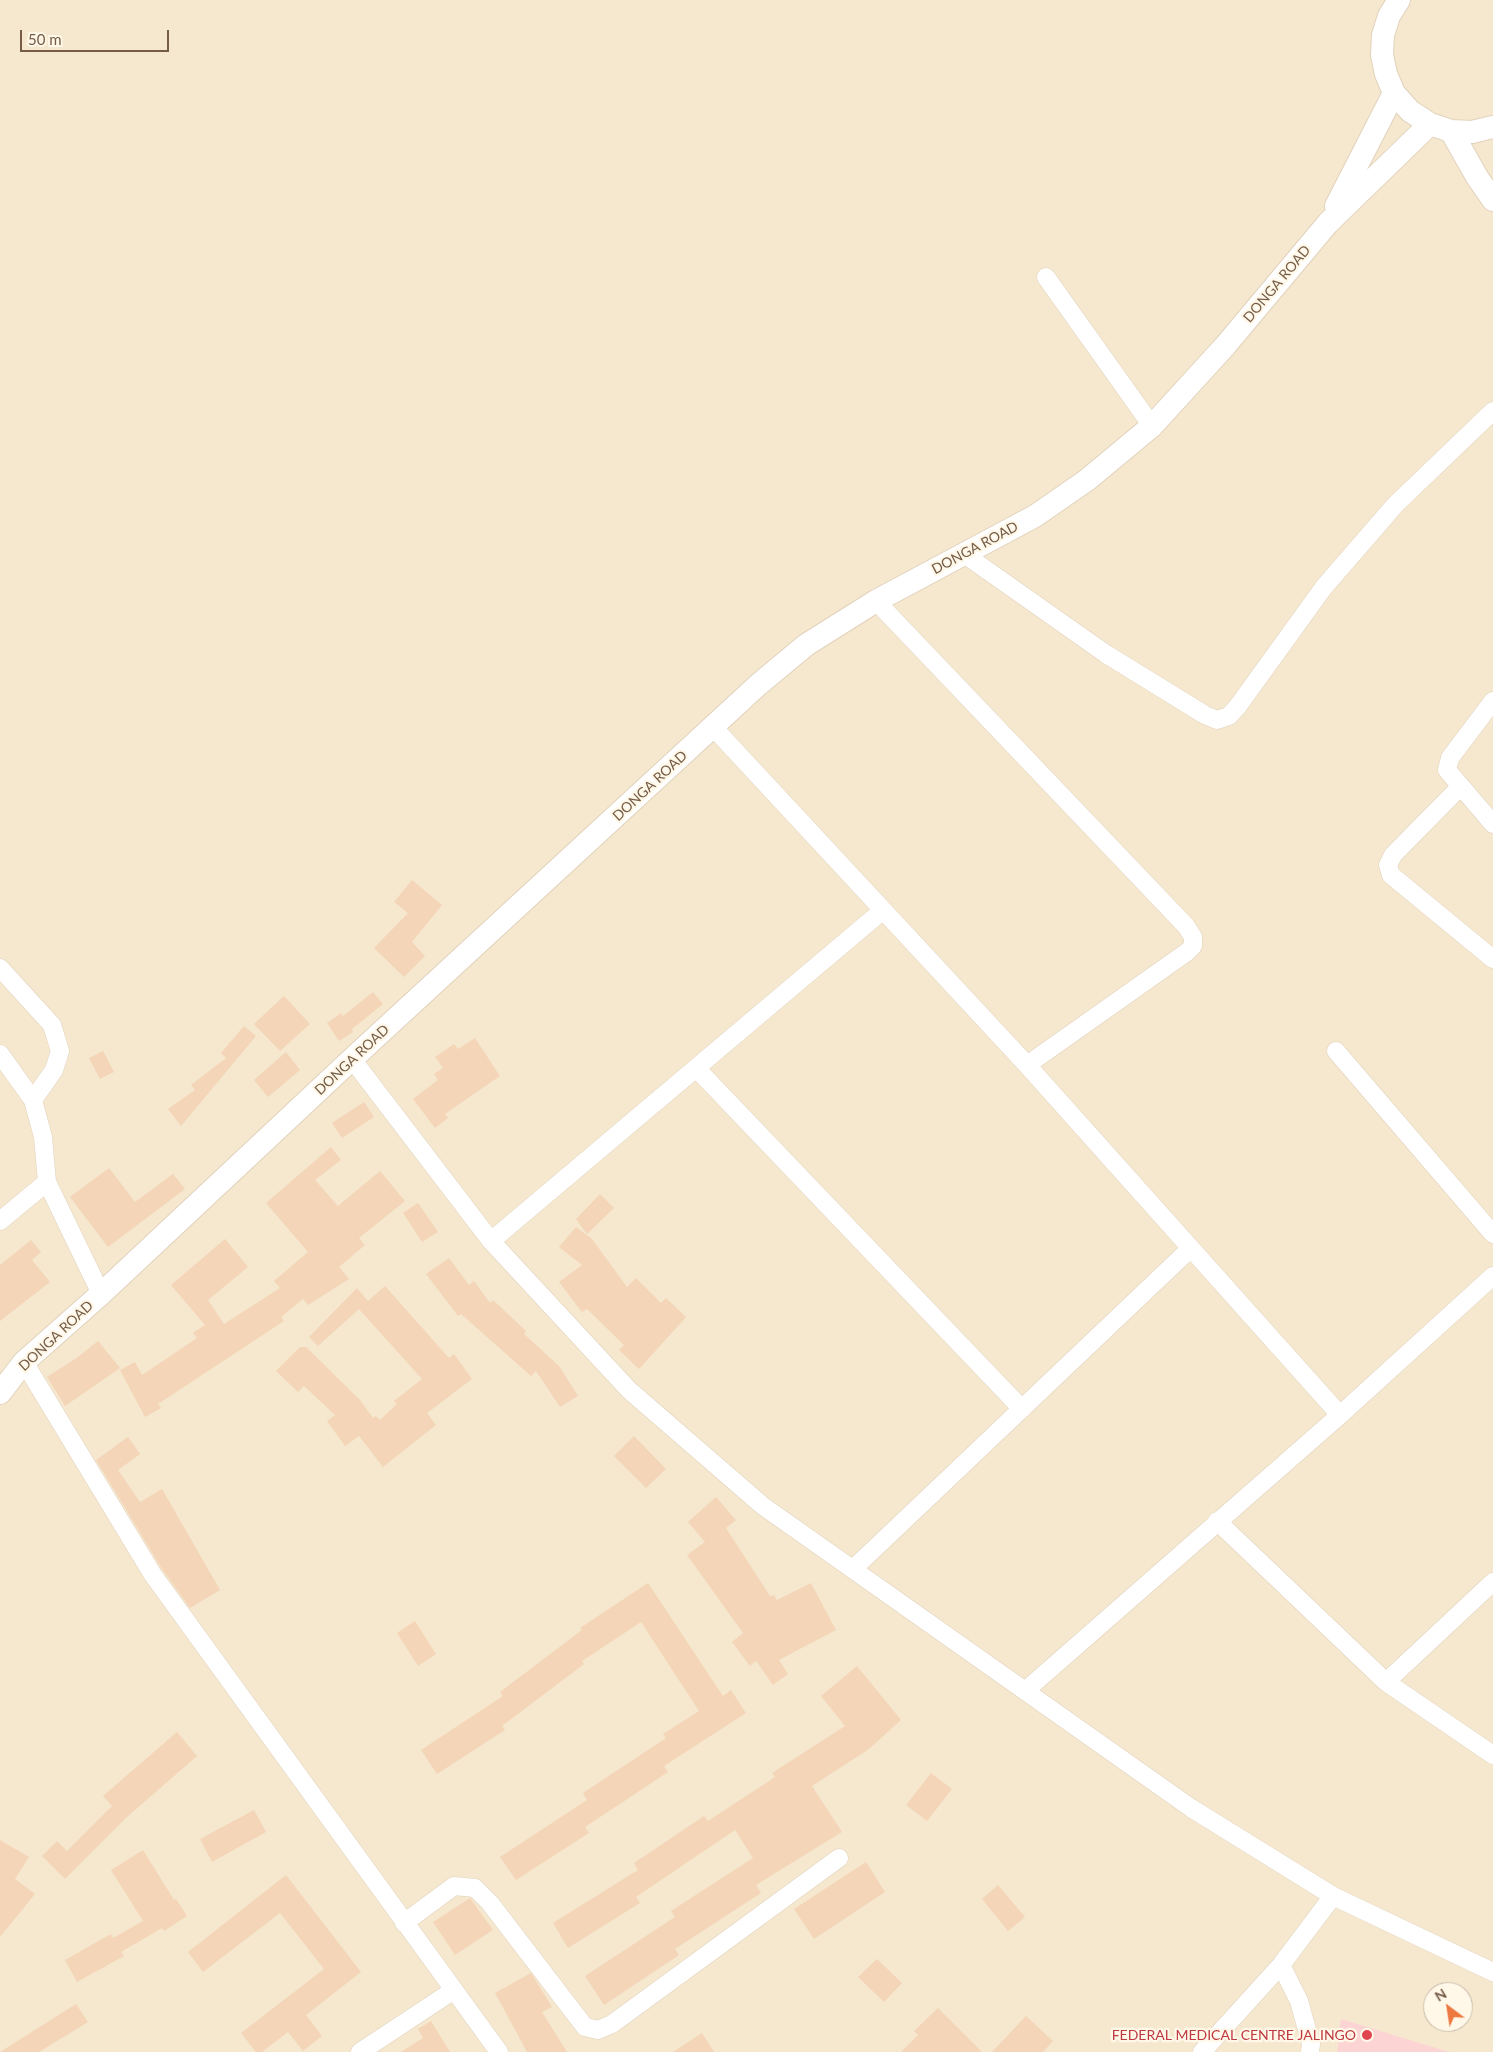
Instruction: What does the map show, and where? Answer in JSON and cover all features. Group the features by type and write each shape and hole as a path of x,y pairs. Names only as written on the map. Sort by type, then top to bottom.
{"street":[{"path":"1393,5 1383,35 1382,55 1386,74 1394,93 1410,111 1440,128 1472,132 1493,127"},
{"path":"1328,223 1394,93"},
{"path":"1440,128 1493,200"},
{"path":"1328,223 1440,128"},
{"name":"DONGA ROAD","path":"0,1393 24,1362 101,1294 352,1059 713,727 806,645 876,601 1035,516 1087,480 1152,426 1225,346 1328,223"},
{"path":"1046,277 1152,426"},
{"path":"964,554 1106,654 1205,715 1217,720 1229,716 1238,706 1324,587 1395,504 1493,411"},
{"path":"876,601 1186,926 1193,938 1193,946 1187,952 1027,1065"},
{"path":"1493,701 1450,758 1447,770 1493,824"},
{"path":"713,727 1027,1065 1340,1415"},
{"path":"1460,787 1393,856 1388,865 1391,875 1493,959"},
{"path":"491,1241 882,911"},
{"path":"0,968 52,1025 60,1051 54,1070 33,1100"},
{"path":"1336,1051 1493,1234"},
{"path":"0,1054 33,1100 43,1137 47,1182 101,1294"},
{"path":"352,1059 491,1241 629,1390 763,1506 1191,1808 1333,1896 1493,1972"},
{"path":"696,1068 1022,1409"},
{"path":"0,1221 47,1182"},
{"path":"853,1569 1191,1248"},
{"path":"1026,1691 1217,1521 1340,1415 1493,1276"},
{"path":"24,1362 153,1575 499,2052"},
{"path":"1217,1521 1386,1682 1493,1755"},
{"path":"1386,1682 1493,1582"},
{"path":"404,1922 454,1886 475,1888 490,1903 585,2027 598,2030 612,2024 839,1858"},
{"path":"1202,2052 1281,1966 1333,1896"},
{"path":"1281,1966 1299,2001 1311,2044 1310,2052"},
{"path":"360,2052 454,1990"}],"shaded area":[{"path":"0,0 1493,0 1493,2052 0,2052"},
{"name":"FEDERAL MEDICAL CENTRE JALINGO","path":"1341,2019 1449,2052 1337,2052"}],"building":[{"path":"412,880 442,905 412,942 425,956 404,977 374,948 408,913 394,902"},
{"path":"373,992 383,1004 352,1029 353,1032 339,1041 327,1023 341,1013 343,1016"},
{"path":"284,996 310,1024 280,1051 254,1024"},
{"path":"244,1026 256,1036 181,1126 168,1109 195,1090 191,1085 226,1058 221,1053"},
{"path":"475,1038 500,1076 445,1114 448,1118 435,1128 413,1099 438,1080 434,1074 443,1068 435,1057 454,1044 458,1049"},
{"path":"103,1051 114,1072 100,1079 89,1058"},
{"path":"286,1052 300,1070 268,1097 254,1080"},
{"path":"364,1102 374,1117 342,1138 332,1123"},
{"path":"331,1147 341,1160 315,1180 338,1206 380,1171 405,1201 359,1238 365,1245 339,1267 349,1279 308,1305 303,1299 281,1317 284,1321 158,1404 161,1408 145,1417 120,1370 135,1362 142,1375 197,1338 193,1333 205,1325 171,1285 225,1239 248,1267 208,1300 224,1324 280,1288 274,1281 308,1252 266,1203"},
{"path":"109,1168 135,1202 173,1174 185,1189 108,1247 70,1197"},
{"path":"600,1194 614,1208 587,1234 576,1219"},
{"path":"418,1203 438,1232 422,1242 403,1213"},
{"path":"576,1227 592,1239 627,1287 636,1278 661,1303 666,1298 686,1317 639,1369 619,1350 624,1345 587,1309 582,1312 559,1282 582,1265 559,1247"},
{"path":"31,1240 41,1252 32,1260 50,1282 0,1321 0,1265"},
{"path":"449,1258 469,1285 474,1281 490,1303 493,1300 526,1331 524,1334 559,1366 578,1396 560,1407 536,1371 531,1376 461,1314 458,1316 426,1274"},
{"path":"385,1286 449,1358 454,1354 472,1379 427,1413 436,1425 383,1467 359,1436 345,1446 327,1421 335,1415 304,1386 298,1392 276,1371 300,1347 306,1347 360,1400 373,1418 376,1416 380,1420 397,1404 394,1401 422,1379 359,1309 318,1346 309,1337 357,1288 368,1301"},
{"path":"98,1341 120,1368 65,1406 47,1377 78,1357"},
{"path":"634,1436 666,1469 646,1488 614,1456"},
{"path":"128,1437 140,1454 118,1470 140,1502 162,1489 220,1590 190,1608 162,1569 96,1460"},
{"path":"716,1497 736,1520 726,1528 770,1596 774,1595 777,1600 811,1583 836,1630 779,1660 788,1674 773,1685 756,1661 750,1666 732,1642 743,1633 687,1555 705,1542 688,1522"},
{"path":"648,1583 723,1696 731,1690 746,1713 664,1766 668,1772 585,1827 589,1833 516,1880 500,1857 587,1800 583,1793 666,1738 663,1734 699,1711 641,1622 582,1661 584,1664 502,1726 505,1730 437,1774 421,1750 503,1696 500,1692 582,1630 580,1628"},
{"path":"415,1621 436,1654 418,1666 397,1633"},
{"path":"857,1666 901,1720 869,1749 812,1786 842,1832 756,1885 761,1893 675,1949 679,1955 604,2005 585,1976 675,1917 671,1911 753,1858 735,1830 636,1897 640,1903 568,1948 553,1923 638,1870 634,1863 704,1816 708,1821 775,1777 772,1773 845,1726 821,1696"},
{"path":"177,1732 197,1756 127,1817 65,1879 42,1856 57,1841 67,1851 112,1806 103,1796"},
{"path":"931,1773 952,1789 927,1821 906,1805"},
{"path":"254,1810 266,1832 212,1862 200,1839"},
{"path":"0,1840 29,1857 15,1879 35,1894 0,1937"},
{"path":"143,1850 174,1900 176,1899 187,1916 164,1931 162,1928 121,1952 124,1956 77,1982 65,1960 111,1934 113,1938 143,1921 111,1870"},
{"path":"866,1862 885,1892 814,1939 794,1909"},
{"path":"286,1875 361,1972 306,2015 322,2036 303,2051 288,2032 262,2052 256,2052 241,2033 324,1969 280,1913 203,1972 188,1952"},
{"path":"998,1885 1025,1917 1008,1931 982,1899"},
{"path":"470,1898 493,1930 455,1955 433,1922"},
{"path":"877,1959 902,1983 884,2002 858,1977"},
{"path":"531,1973 552,2007 542,2012 567,2052 527,2052 495,1993"},
{"path":"76,2004 88,2022 39,2052 0,2052"},
{"path":"938,2008 982,2052 901,2052 918,2035 914,2031"},
{"path":"1026,2016 1053,2041 1043,2052 992,2052"},
{"path":"431,2021 450,2052 401,2052 423,2038 418,2029"},
{"path":"702,2033 714,2052 673,2052"}],"place":[{"name":"FEDERAL MEDICAL CENTRE JALINGO","path":"1367,2035"}]}
